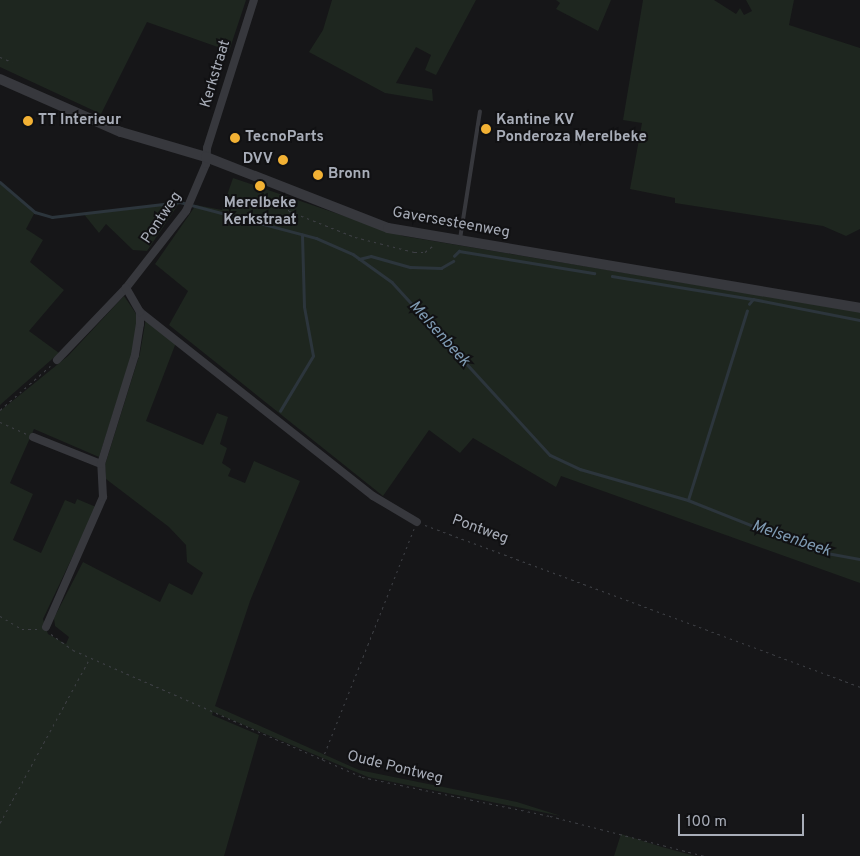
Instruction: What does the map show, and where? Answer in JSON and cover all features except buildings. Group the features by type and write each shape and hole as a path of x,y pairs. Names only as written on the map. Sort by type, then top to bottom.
{"street":[{"name":"Kerkstraat","path":"206,157 254,0"},
{"name":"Gaversesteenweg","path":"0,79 121,132 206,157 375,224 438,238 860,308"},
{"name":"Pontweg","path":"57,360 126,288 186,211 206,157"},
{"path":"126,288 140,312 373,496 417,522"},
{"path":"46,627 97,517 103,496 101,464 135,355 140,312"},
{"path":"33,437 101,464"}],"lane":[{"path":"460,241 480,112"}],"path":[{"path":"0,57 12,62"},
{"path":"282,187 283,204 289,211 355,238 425,252 438,238"},
{"path":"0,410 57,360"},
{"path":"0,422 33,437"},
{"path":"321,761 417,522"},
{"name":"Pontweg","path":"417,522 860,687"},
{"path":"0,616 22,629 46,627"},
{"name":"Oude Pontweg","path":"46,627 58,640 91,657 321,761 362,777 550,816 705,856"},
{"path":"0,823 91,657"}],"shaded area":[{"path":"0,0 246,0 229,51 147,22 101,114 0,67"},
{"path":"332,0 476,0 436,75 425,70 431,55 416,47 396,83 432,89 433,101 385,93 309,52 323,30"},
{"path":"556,0 611,0 598,31 556,9 560,3"},
{"path":"643,0 714,0 736,14 740,8 744,15 752,11 746,0 794,0 789,25 860,48 860,229 846,236 823,226 675,203 675,198 630,189 642,123 623,120"},
{"path":"233,178 403,236 860,312 860,583 561,476 556,487 473,438 460,453 429,430 383,496 169,325 188,291 155,264 196,205 222,210"},
{"path":"0,182 35,212 26,229 43,240 30,262 64,290 29,331 59,353 0,405"},
{"path":"180,202 147,251 133,250 106,224 99,233 83,213"},
{"path":"124,296 137,315 135,345 99,457 34,429 10,483 33,494 13,540 41,553 65,500 75,504 77,499 96,507 43,619 48,634 66,644 69,637 55,626 54,618 83,562 160,602 169,583 192,595 203,573 187,562 186,545 169,527 106,479 105,465 140,353 146,318 177,340 146,421 203,445 217,413 228,417 220,444 227,448 222,463 231,469 228,476 245,483 254,461 300,481 250,601 215,706 359,770 517,802 561,816 368,777 213,712 212,715 259,735 224,856 0,856 0,411 68,356"},
{"path":"621,834 662,847 695,856 614,856"}],"waterway":[{"name":"Melsenbeek","path":"0,182 35,212 52,217 180,202 316,238 353,254 392,282 550,455 580,469 688,500 816,551 860,559"},
{"path":"280,411 313,356 304,307 302,235"},
{"path":"454,256 459,251 594,273"},
{"path":"359,259 371,256 410,267 441,268 453,261"},
{"path":"612,276 753,299"},
{"path":"749,304 753,299 860,320"},
{"path":"688,500 747,311"}],"place":[{"name":"TT Interieur","path":"28,121"},
{"name":"Kantine KV Ponderoza Merelbeke","path":"486,129"},
{"name":"TecnoParts","path":"235,138"},
{"name":"DVV","path":"283,160"},
{"name":"Bronn","path":"318,175"},
{"name":"Merelbeke Kerkstraat","path":"260,186"}]}
